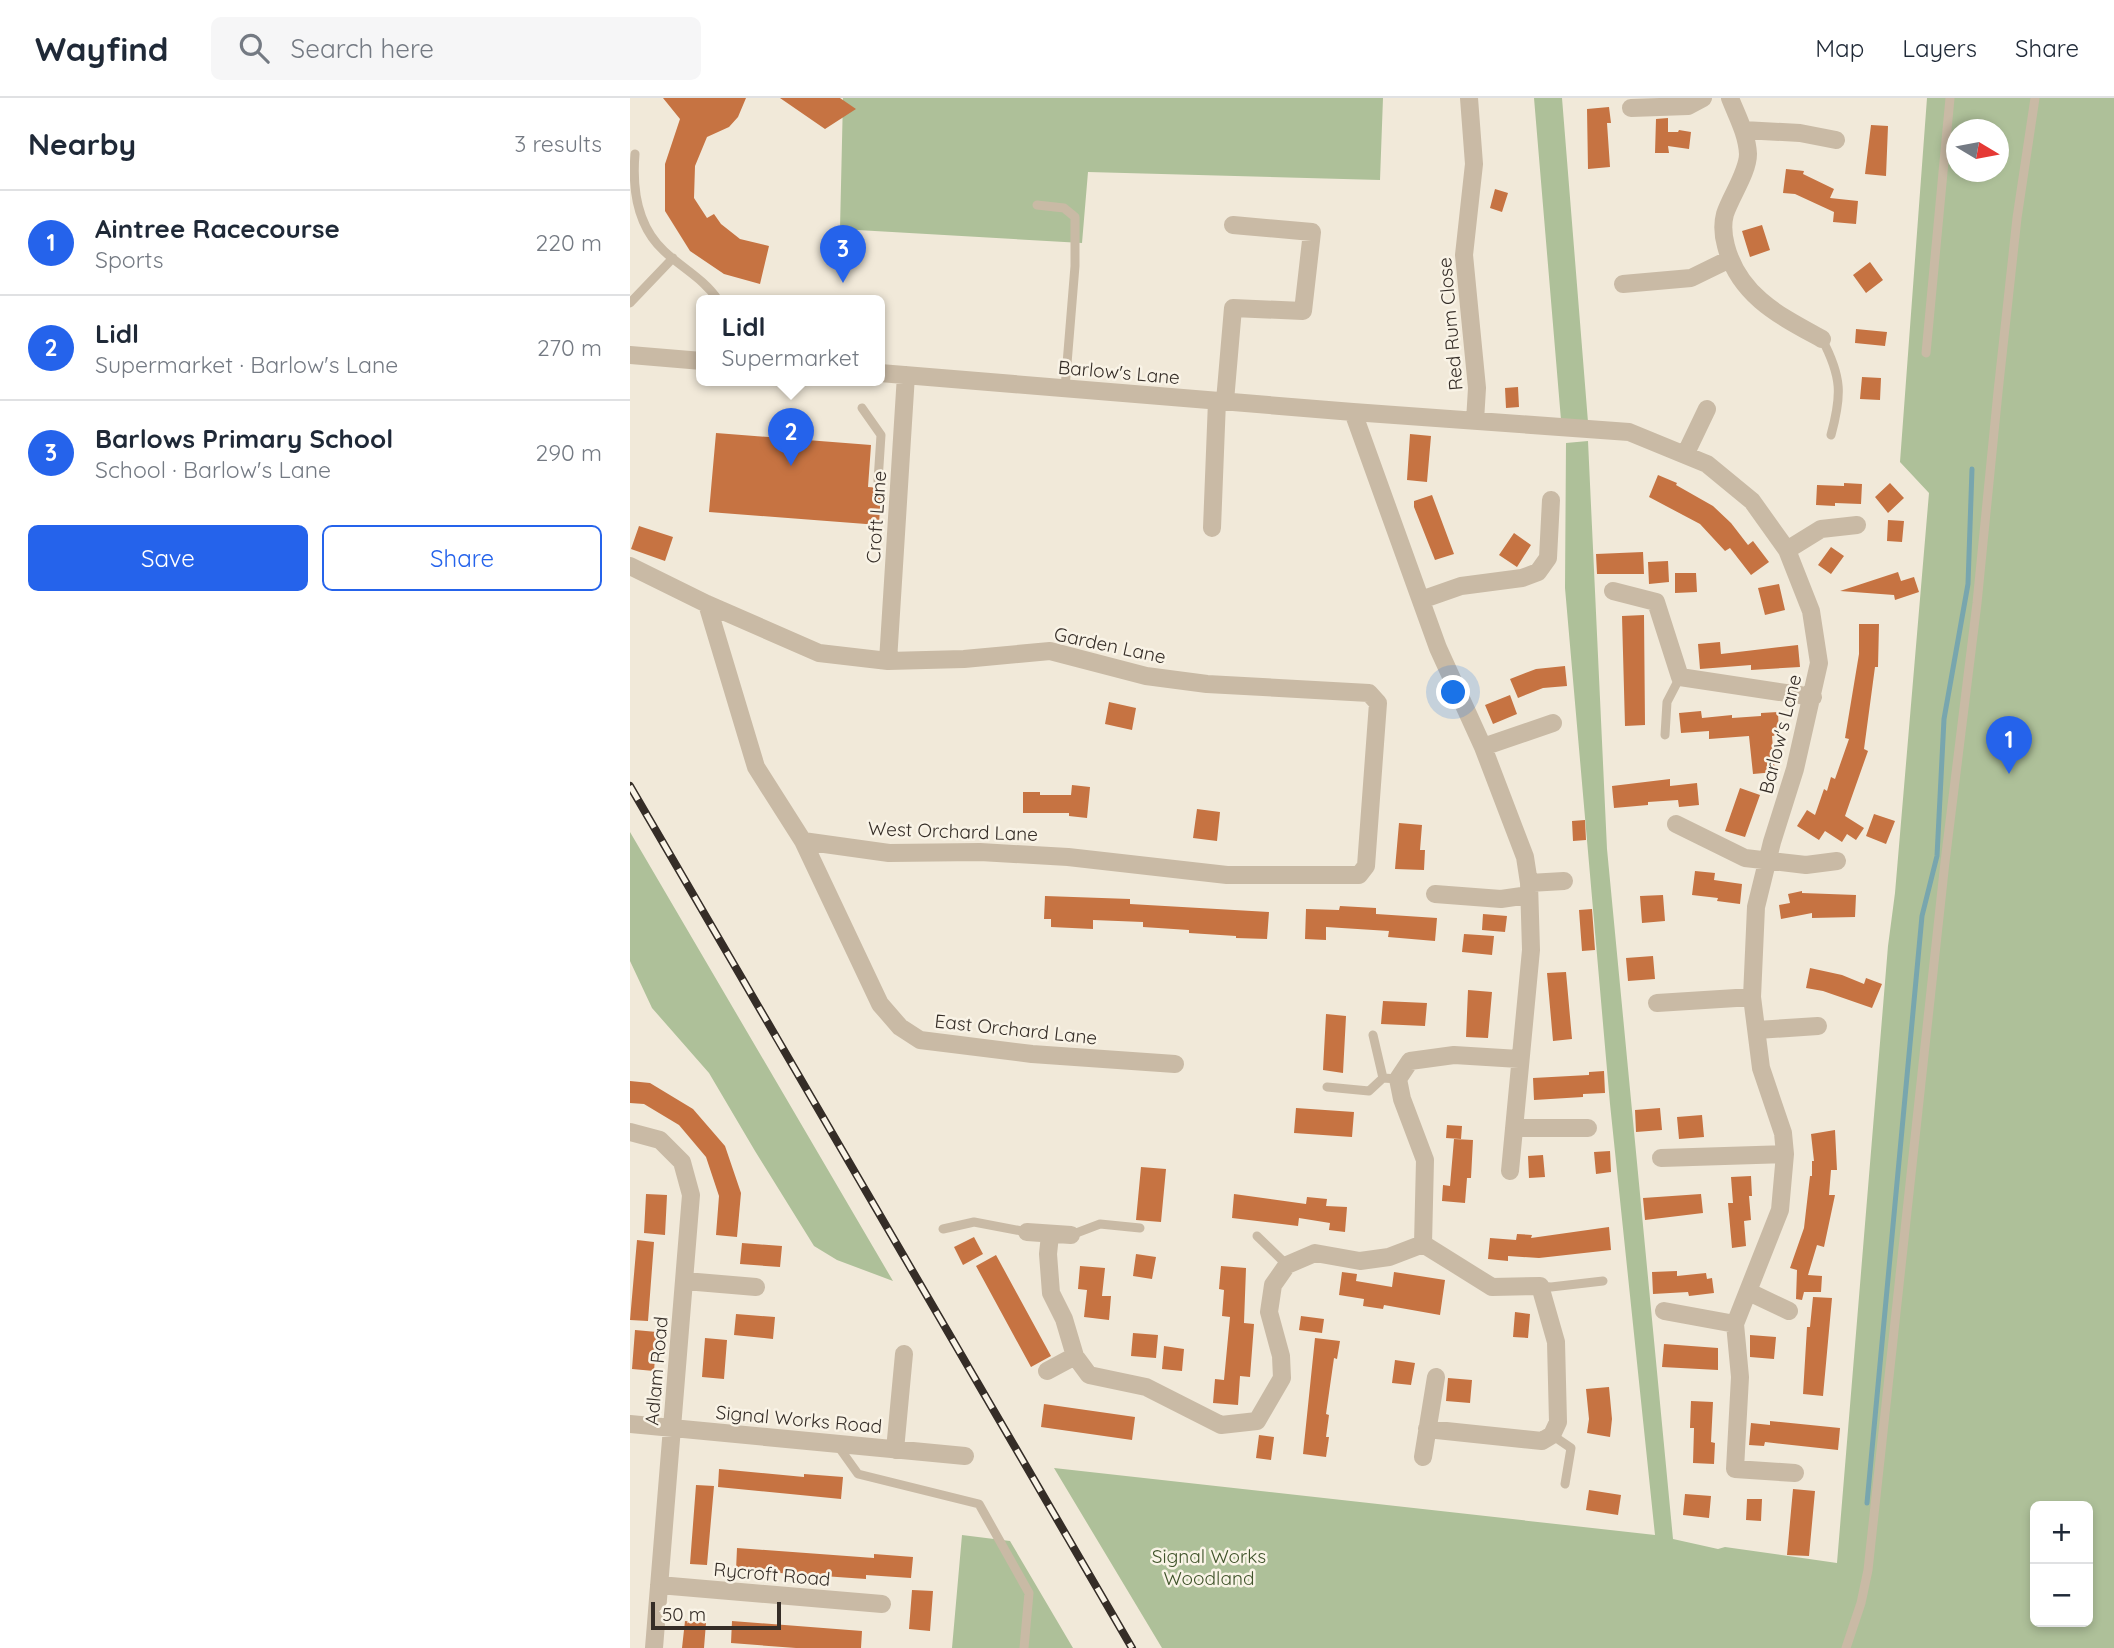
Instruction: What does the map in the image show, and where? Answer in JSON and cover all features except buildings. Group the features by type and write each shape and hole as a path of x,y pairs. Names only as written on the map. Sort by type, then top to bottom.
{"street":[{"name":"Red Rum Close","path":"1469,98 1474,164 1464,255 1477,388 1475,421"},
{"path":"1631,107 1688,106 1703,98"},
{"path":"1730,98 1743,130 1748,156 1725,215 1723,233 1730,259 1745,286 1780,316 1822,339"},
{"path":"1743,130 1800,133 1836,140"},
{"path":"1212,528 1221,401 1233,308 1303,311 1312,232 1233,225"},
{"path":"1623,284 1691,278 1730,259"},
{"path":"630,355 696,360"},
{"name":"Barlow's Lane","path":"885,373 1629,432 1707,464 1752,501 1787,550 1811,611 1819,663 1795,769 1767,860 1756,907 1752,997 1761,1068 1783,1133 1785,1154 1780,1210 1735,1324 1740,1377 1735,1469 1795,1473"},
{"name":"Croft Lane","path":"888,661 906,375"},
{"path":"1685,455 1707,409"},
{"path":"1353,412 1438,648 1483,747 1525,858 1531,950 1510,1171"},
{"path":"1421,600 1461,586 1522,578 1538,572 1548,558 1551,500"},
{"path":"1787,550 1821,529 1857,525"},
{"name":"Garden Lane","path":"630,566 707,604 818,653 888,661 964,659 1050,651 1146,676 1207,684 1369,692 1378,703 1366,866 1359,875"},
{"path":"1612,591 1656,602 1680,677 1813,697"},
{"path":"707,604 756,767 803,841"},
{"path":"1483,747 1553,723"},
{"path":"1676,824 1745,858 1806,864 1837,861"},
{"name":"West Orchard Lane","path":"803,841 889,853 980,852 1055,856 1227,875 1359,875"},
{"name":"East Orchard Lane","path":"803,841 880,1003 900,1027 920,1040 1032,1054 1175,1063"},
{"path":"1435,894 1501,899 1564,881"},
{"path":"1657,1003 1752,997"},
{"path":"1757,1030 1818,1026"},
{"path":"1423,1244 1424,1160 1402,1099 1390,1078 1410,1061 1454,1055 1519,1059"},
{"path":"1514,1128 1588,1128"},
{"name":"Adlam Road","path":"630,1132 660,1140 682,1162 691,1195 654,1648"},
{"path":"1661,1158 1785,1154"},
{"path":"1027,1232 1071,1236"},
{"path":"1050,1235 1048,1254 1051,1293 1064,1319 1075,1356 1089,1375 1146,1387 1221,1425 1256,1421 1282,1378 1281,1356 1269,1312 1273,1285 1287,1265 1315,1253 1360,1261 1388,1257 1423,1244"},
{"path":"1423,1244 1492,1287 1540,1286 1556,1342 1558,1422 1552,1435 1542,1441 1427,1429"},
{"path":"685,1281 756,1287"},
{"path":"1749,1292 1789,1311"},
{"path":"1664,1311 1735,1324"},
{"path":"895,1450 904,1354"},
{"path":"1047,1371 1075,1356"},
{"path":"1423,1457 1436,1377"},
{"name":"Signal Works Road","path":"630,1424 965,1455"},
{"name":"Rycroft Road","path":"659,1585 882,1604"}],"lane":[{"path":"1926,354 1950,98"},
{"path":"1846,1648 1861,1603 1868,1570 1945,863 1977,603 2017,218 2035,98"},
{"path":"635,154 633,180 642,221 653,238 714,295"},
{"path":"1037,205 1064,208 1075,218 1076,255 1065,388"},
{"path":"630,303 673,258"},
{"path":"1822,339 1830,354 1840,391 1831,436"},
{"path":"862,408 881,435 878,481"},
{"path":"1665,735 1667,702 1680,677"},
{"path":"1326,1087 1369,1091 1390,1078 1373,1035"},
{"path":"943,1228 974,1222 1027,1232"},
{"path":"1071,1236 1100,1224 1140,1228"},
{"path":"1257,1236 1287,1265"},
{"path":"1540,1286 1602,1281"},
{"path":"1552,1435 1570,1448 1565,1484"},
{"path":"836,1444 858,1474 979,1504 1029,1593 1024,1648"}],"green space":[{"path":"843,98 1383,98 1380,180 1088,172 1082,243 840,229"},
{"path":"1534,98 1562,98 1588,422 1561,420"},
{"name":"Signal Works Woodland","path":"1927,98 2114,98 2114,1648 1162,1648 1054,1468 1655,1535 1610,1104 1565,588 1566,443 1588,441 1607,849 1673,1539 1718,1549 1725,1547 1837,1563 1929,493 1900,462"},
{"path":"630,832 893,1281 837,1260 814,1246 709,1073 652,1008 630,961"},
{"path":"962,1535 1010,1541 1073,1648 952,1648"}],"waterway":[{"path":"1867,1503 1922,916 1937,856 1944,719 1968,584 1972,469"}],"railway":[{"path":"630,786 1132,1648"}],"place":[{"name":"Barlows Primary School","path":"843,283"},
{"name":"Lidl","path":"791,466"},
{"name":"Aintree Racecourse","path":"2009,774"}]}
